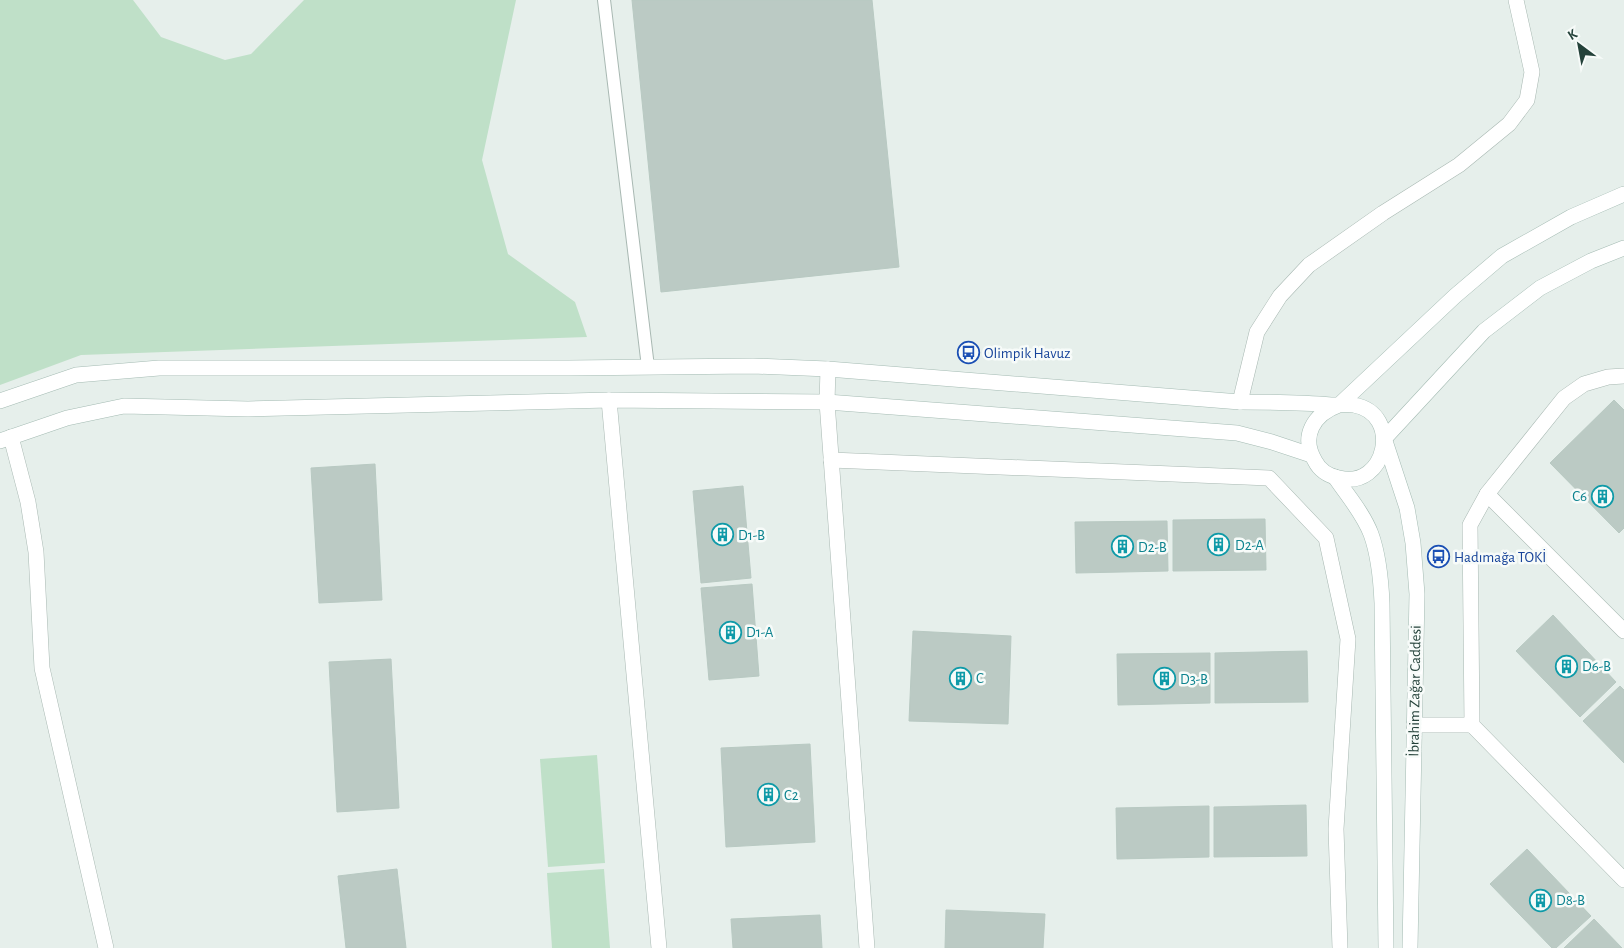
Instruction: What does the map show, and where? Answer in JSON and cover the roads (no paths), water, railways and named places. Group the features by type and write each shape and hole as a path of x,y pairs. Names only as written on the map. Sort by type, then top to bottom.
{"main road":[{"path":"1240,402 1257,332 1280,296 1309,266 1383,213 1459,165 1510,124 1527,100 1532,72 1516,0"},
{"path":"0,401 76,374 159,368 648,368 753,366 828,369 1240,402 1298,402 1339,405 1357,406 1372,414 1381,427 1384,439 1381,457 1369,472 1354,478 1343,479 1335,477 1325,473 1316,465 1311,455 1309,439 1311,428 1317,419 1327,410 1339,405 1455,296 1502,256 1571,217 1624,194"},
{"path":"1384,439 1484,331 1540,288 1591,261 1624,248"},
{"path":"828,369 827,402 867,948"},
{"path":"1624,376 1608,376 1584,384 1564,398 1487,494 1470,525 1472,725 1624,880"},
{"path":"106,948 42,668 36,552 28,502 5,439 67,418 124,406 248,409 609,400 827,402 1237,433 1311,455"},
{"path":"609,400 659,948"},
{"name":"İbrahim Zağar Caddesi","path":"1384,439 1407,508 1415,560 1417,594 1410,948"},
{"path":"831,460 1269,478 1326,538 1348,639 1336,829 1340,948"},
{"name":"İbrahim Zağar Caddesi","path":"1335,477 1370,533 1380,572 1382,603 1386,948"},
{"path":"1487,494 1624,631"},
{"path":"1414,725 1472,725"}],"lane":[{"path":"604,0 648,368"}],"place":[{"name":"Olimpik Havuz","path":"968,353"},
{"name":"C6","path":"1603,496"},
{"name":"D1-B","path":"722,535"},
{"name":"D2-A","path":"1219,545"},
{"name":"D2-B","path":"1122,547"},
{"name":"Hadımağa TOKİ","path":"1438,557"},
{"name":"D1-A","path":"730,632"},
{"name":"D6-B","path":"1566,666"},
{"name":"C","path":"960,678"},
{"name":"D3-B","path":"1164,679"},
{"name":"C2","path":"768,795"},
{"name":"D8-B","path":"1540,900"}]}
